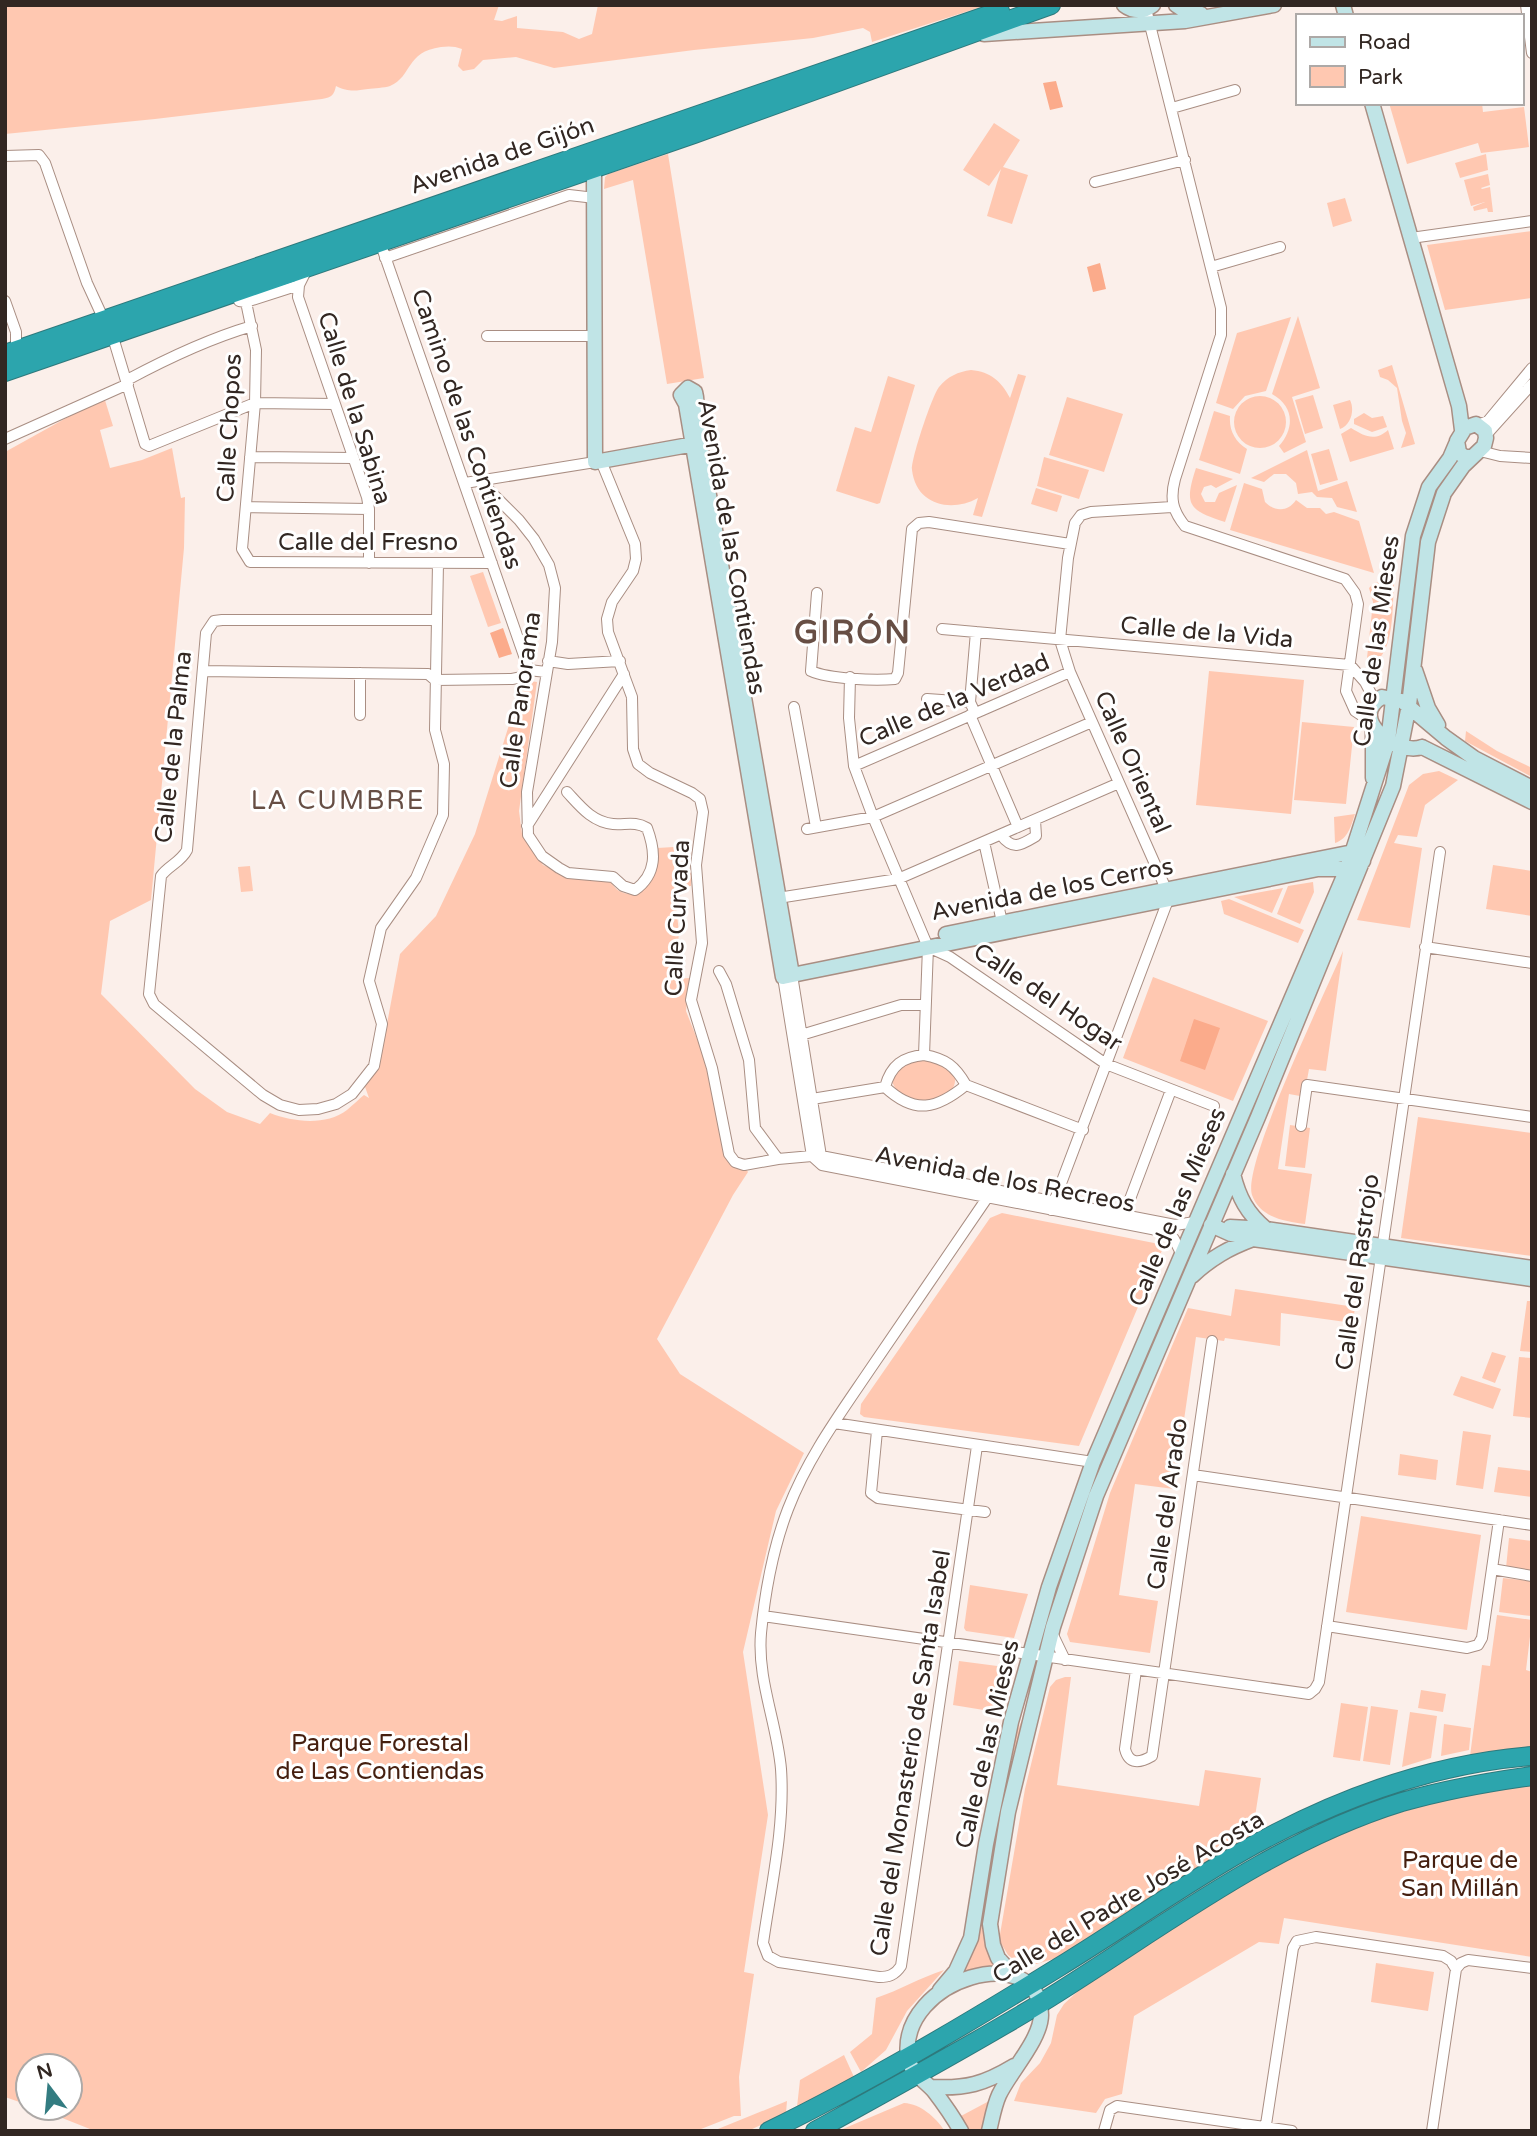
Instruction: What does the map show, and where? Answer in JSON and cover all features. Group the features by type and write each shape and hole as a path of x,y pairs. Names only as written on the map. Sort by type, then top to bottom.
{"highway":[{"name":"Avenida de Gijón","path":"5,372 108,327 485,187 1016,5"},
{"name":"Avenida de Gijón","path":"10,352 180,312 307,267 382,250 594,168 1051,5"},
{"path":"485,187 579,162 594,168 601,154 677,126 689,117"},
{"name":"Calle del Padre José Acosta","path":"769,2131 908,2058 1029,1986 1232,1857 1328,1808 1423,1775 1532,1756"},
{"name":"Calle del Padre José Acosta","path":"815,2131 925,2081 1040,2004 1244,1875 1325,1833 1401,1802 1485,1783 1532,1776"}],"main road":[{"path":"1124,5 1129,9 1185,21 1275,5"},
{"path":"1176,5 1192,13 1220,15"},
{"path":"965,36 1129,24 1147,12"},
{"path":"1373,105 1459,406 1474,429"},
{"path":"594,168 598,461 696,444"},
{"name":"Calle de las Mieses","path":"908,2058 911,2034 917,2018 956,1971 971,1938 1003,1757 1061,1551 1093,1462 1337,891 1347,869 1358,856 1393,786 1409,705 1428,542 1444,494 1485,444 1474,429 1456,444 1450,458 1429,487 1416,526 1398,656 1384,698 1388,741 1358,856 1311,989 1096,1496 1052,1633 1008,1812 990,1924 998,1958 1013,1975"},
{"name":"Avenida de las Contiendas","path":"696,444 778,898 786,971"},
{"name":"Avenida de las Contiendas","path":"696,444 786,971"},
{"path":"1456,444 1461,454 1476,454"},
{"path":"1414,666 1428,708 1446,738"},
{"path":"1374,789 1370,712 1384,698 1409,705 1426,722 1474,758 1532,788"},
{"path":"1393,786 1428,734 1426,722"},
{"path":"1372,724 1388,741 1420,748 1532,802"},
{"path":"1311,989 1351,880 1347,869 1331,856"},
{"name":"Avenida de los Cerros","path":"786,971 924,951 951,950 1167,894 1331,856 1358,856"},
{"path":"1322,869 1331,875 1337,891"},
{"name":"Avenida de los Cerros","path":"924,951 1002,922 1322,869 1347,869"},
{"path":"1265,1057 1266,1072 1207,1210 1206,1218 1211,1225 1253,1240 1532,1268"},
{"path":"1233,1174 1240,1198 1250,1216 1266,1229"},
{"path":"1181,1254 1211,1225 1266,1229 1382,1253 1532,1279"},
{"path":"1187,1282 1211,1259 1253,1240"},
{"path":"1096,1496 1093,1462 1105,1459 1118,1442"},
{"path":"1003,1757 1017,1723 1032,1664 1046,1657 1040,1651 1039,1644 1062,1572 1061,1551"},
{"path":"940,1990 963,1979 982,1975 1013,1975 1029,1986 1040,2004 1041,2021 1034,2039 998,2098 989,2131"},
{"path":"908,2058 961,2131"},
{"path":"925,2081 969,2087 990,2080 1016,2065"}],"street":[{"path":"1526,5 1532,53"},
{"path":"1147,12 1221,308 1221,335 1175,479 1171,494 1172,507 1185,526 1345,579 1355,593 1358,604 1346,691 1355,711 1372,724"},
{"path":"1172,108 1235,90"},
{"path":"5,156 39,155 45,163 87,283 108,327 128,382 145,444 149,446 255,403 334,404"},
{"path":"1095,182 1185,159"},
{"name":"Avenida de Gijón","path":"382,250 569,195 595,198"},
{"path":"1411,238 1532,221"},
{"path":"1211,267 1280,247"},
{"name":"Camino de las Contiendas","path":"382,250 529,670"},
{"name":"Calle de la Sabina","path":"307,267 299,285 298,297 369,509 369,563"},
{"name":"Avenida de Gijón","path":"180,312 193,314 236,300 246,302 299,285"},
{"path":"5,301 16,331 10,352"},
{"name":"Calle Chopos","path":"246,302 256,350 255,403 243,549 246,556"},
{"path":"10,437 128,382 172,356 224,334 252,326"},
{"path":"487,336 595,336"},
{"path":"1474,429 1488,421 1532,368"},
{"path":"1474,429 1532,384"},
{"path":"1476,454 1532,458"},
{"path":"250,457 353,458"},
{"path":"465,483 598,461 635,544 636,559 632,572 608,612 608,632 624,674 527,826"},
{"name":"Calle Panorama","path":"483,480 485,486 534,539 549,565 555,588 552,642 527,792 527,826 533,844 542,856 568,873 613,877 623,886 635,890 645,883 655,861 647,828 639,824 612,824 597,819 586,814 567,792"},
{"path":"246,507 369,509"},
{"path":"1060,640 1070,544 1075,523 1081,515 1091,512 1172,507"},
{"path":"817,593 811,671 817,674 895,679 898,673 912,529 919,523 929,522 1070,544"},
{"name":"Calle del Fresno","path":"246,556 250,562 492,564"},
{"path":"435,680 438,563"},
{"name":"Calle de la Palma","path":"435,680 435,730 444,764 443,815 416,878 381,928 369,981 382,1024 374,1066 352,1094 336,1104 299,1110 280,1105 263,1095 154,1004 149,994 159,883 165,870 184,856 187,850 206,633 214,621 436,620"},
{"name":"Calle de la Vida","path":"942,629 1350,665"},
{"path":"976,632 972,714 1018,827"},
{"name":"Calle Oriental","path":"1060,640 1070,672 1167,894"},
{"path":"1353,651 1362,678"},
{"path":"203,671 428,674 435,680 512,680 522,677 529,670 568,664 620,661"},
{"path":"1350,665 1384,698"},
{"name":"Calle de la Verdad","path":"854,766 1070,672"},
{"path":"360,673 360,715"},
{"name":"Calle Curvada","path":"624,674 632,697 633,749 638,764 650,773 692,793 699,799 704,812 696,865 702,943 691,1000 712,1068 729,1154 735,1162 744,1165 816,1156"},
{"path":"850,677 849,718 854,766 924,951 924,1055"},
{"path":"927,699 971,702"},
{"path":"794,707 812,828 873,817 1092,722"},
{"path":"778,898 898,879 1119,783"},
{"path":"527,792 533,801 543,800"},
{"path":"1001,835 1007,844 1015,846 1025,842 1036,836 1035,820"},
{"path":"984,842 1002,922"},
{"name":"Calle del Rastrojo","path":"1164,1674 1309,1694 1319,1682 1440,852"},
{"path":"1053,1205 1083,1130 1167,894"},
{"path":"1425,947 1532,963"},
{"name":"Calle del Hogar","path":"951,950 1107,1064 1214,1106"},
{"path":"719,971 726,984 749,1060 755,1128 778,1159"},
{"name":"Avenida de las Contiendas","path":"786,971 812,1099 816,1156"},
{"name":"Avenida de las Contiendas","path":"786,971 816,1156"},
{"path":"801,1035 901,1005 925,1005"},
{"path":"886,1087 888,1075 898,1063 912,1056 924,1055 946,1060 966,1085 1083,1130"},
{"path":"886,1087 902,1101 923,1106 945,1101 966,1085"},
{"path":"1301,1126 1307,1085 1532,1117"},
{"path":"812,1099 886,1087"},
{"path":"1124,1215 1171,1090"},
{"name":"Avenida de los Recreos","path":"816,1156 822,1165 1175,1225 1195,1222"},
{"path":"988,1193 825,1434 802,1476 776,1545 764,1616 1164,1674"},
{"name":"Avenida de los Recreos","path":"1053,1205 1167,1232 1174,1239 1181,1254"},
{"name":"Calle del Arado","path":"1136,1670 1125,1749 1127,1756 1134,1762 1142,1762 1152,1756 1212,1341"},
{"path":"834,1423 1093,1462"},
{"path":"877,1431 871,1493 878,1499 985,1512"},
{"name":"Calle del Monasterio de Santa Isabel","path":"764,1616 761,1671 775,1723 781,1772 781,1818 763,1943 765,1953 779,1962 888,1977 897,1973 901,1966 977,1446"},
{"path":"1193,1475 1532,1525"},
{"path":"1327,1626 1467,1648 1478,1645 1482,1637 1499,1520"},
{"path":"1492,1569 1532,1576"},
{"path":"1052,1633 1065,1660"},
{"path":"1266,2129 1293,1948 1297,1941 1316,1937 1444,1956 1456,1969"},
{"path":"1432,2131 1456,1969 1468,1960 1532,1968"},
{"path":"1104,2131 1110,2110 1117,2106 1292,2131"}],"green space":[{"path":"5,5 499,5 494,20 502,21 517,16 517,28 563,32 579,39 592,34 598,5 987,5 872,42 870,32 863,28 813,38 554,68 516,57 483,60 474,69 463,71 458,66 462,49 441,47 421,54 397,82 388,87 352,90 336,86 332,95 322,99 5,134"},
{"path":"1390,105 1482,105 1483,112 1524,107 1529,147 1481,153 1478,143 1407,164"},
{"path":"994,123 1020,140 1003,167 1028,175 1012,224 987,216 1001,169 989,186 963,170"},
{"path":"668,154 704,378 667,384 633,180 604,189 605,177 608,174"},
{"path":"1486,154 1488,170 1460,178 1455,163"},
{"path":"1488,174 1490,185 1481,188 1490,187 1493,212 1488,212 1487,208 1474,211 1473,207 1485,202 1471,206 1464,180"},
{"path":"1345,198 1352,221 1333,227 1327,203"},
{"path":"1532,231 1532,298 1445,310 1427,245"},
{"path":"1298,316 1320,388 1292,397 1306,442 1284,453 1279,446 1288,432 1290,418 1285,405 1272,394"},
{"path":"1291,317 1266,391 1245,396 1233,409 1216,403 1237,333"},
{"path":"1392,365 1415,444 1401,448 1406,433 1397,388 1380,377 1378,370"},
{"path":"971,370 995,378 1010,398 1018,374 1026,376 982,517 973,515 978,498 968,503 946,505 928,498 920,491 912,470 923,428 939,387 953,375"},
{"path":"888,376 915,385 880,503 877,504 836,491 855,427 871,432"},
{"path":"1313,395 1323,428 1305,434 1295,400"},
{"path":"1260,396 1270,398 1278,404 1284,412 1284,432 1278,440 1270,446 1260,448 1250,446 1242,440 1236,432 1234,422 1236,412 1242,404 1250,398"},
{"name":"Parque Forestal de Las Contiendas","path":"104,397 113,426 100,430 110,468 142,460 172,448 181,498 185,497 184,548 151,900 110,921 101,994 195,1089 227,1112 260,1124 270,1113 309,1121 339,1115 364,1095 369,1098 364,1084 381,1056 400,954 436,916 475,834 523,680 537,682 519,811 522,834 543,865 571,877 611,882 618,890 628,894 636,894 648,886 656,863 657,848 674,847 674,870 691,870 691,886 674,887 679,933 674,979 690,978 686,1011 703,1054 727,1158 734,1167 746,1169 748,1172 733,1195 657,1339 680,1374 804,1453 776,1511 743,1652 768,1815 744,1972 754,1974 739,2077 741,2116 734,2116 696,2131 95,2131 72,2122 84,2122 84,2052 14,2052 14,2100 5,2097 5,452"},
{"path":"1067,397 1123,414 1104,472 1049,455"},
{"path":"1350,400 1351,417 1340,429 1333,405"},
{"path":"1214,411 1230,416 1234,435 1247,449 1240,474 1199,460"},
{"path":"1364,413 1372,418 1383,416 1387,427 1372,432 1354,424 1354,419"},
{"path":"1351,428 1374,437 1388,430 1394,449 1350,462 1341,434"},
{"path":"1329,449 1338,480 1320,485 1311,454"},
{"path":"1307,450 1318,491 1347,481 1357,512 1337,507 1332,498 1317,497 1312,492 1298,494 1296,483 1286,474 1274,474 1264,482 1251,478"},
{"path":"1044,457 1089,470 1079,499 1037,486"},
{"path":"1196,468 1233,479 1216,488 1211,485 1204,487 1201,494 1205,502 1215,502 1219,493 1237,485 1225,522 1203,514 1192,504 1190,490"},
{"path":"1244,483 1262,489 1265,502 1273,508 1285,509 1296,500 1307,508 1320,508 1326,514 1334,512 1359,521 1374,573 1230,530"},
{"path":"1036,488 1062,496 1057,512 1031,504"},
{"path":"483,572 501,623 488,627 470,576"},
{"path":"1388,581 1394,584 1389,640 1385,650 1372,664 1367,658 1373,602 1369,588 1374,583"},
{"path":"1209,671 1304,680 1291,814 1196,805"},
{"path":"1302,722 1354,727 1346,804 1294,800"},
{"path":"1466,731 1497,751 1532,768 1532,777 1465,741"},
{"path":"1439,771 1458,780 1425,805 1417,837 1398,835 1394,843 1422,848 1410,928 1357,920 1409,785 1423,774"},
{"path":"1355,814 1346,835 1335,843 1334,817"},
{"path":"1493,865 1532,871 1532,916 1486,909"},
{"path":"250,866 253,891 241,892 238,867"},
{"path":"1313,882 1314,892 1300,924 1277,914 1288,886"},
{"path":"1283,888 1272,913 1234,897"},
{"path":"1229,899 1304,930 1298,943 1224,914 1221,901"},
{"path":"1343,951 1326,1071 1309,1069 1307,1080 1302,1083 1300,1096 1289,1094 1278,1169 1312,1174 1305,1224 1274,1217 1261,1209 1252,1195 1252,1177 1272,1115"},
{"path":"1153,977 1268,1021 1233,1101 1123,1058"},
{"path":"918,1059 941,1062 955,1076 954,1086 948,1094 928,1101 917,1100 897,1090 892,1081 899,1067"},
{"path":"1418,1117 1532,1133 1532,1256 1401,1238"},
{"path":"1290,1125 1310,1128 1305,1168 1285,1166"},
{"path":"1002,1213 1154,1243 1163,1248 1079,1446 864,1417 860,1414 861,1404 990,1218"},
{"path":"1235,1289 1355,1307 1353,1323 1281,1313 1280,1346 1196,1337 1174,1489 1135,1484 1119,1595 1158,1601 1150,1653 1070,1642 1067,1634 1110,1493 1188,1308 1231,1316"},
{"path":"1527,1301 1532,1301 1532,1352 1520,1351"},
{"path":"1492,1352 1506,1356 1495,1383 1482,1378"},
{"path":"1519,1357 1532,1358 1532,1418 1513,1416"},
{"path":"1461,1376 1501,1389 1493,1409 1453,1395"},
{"path":"1463,1431 1491,1435 1483,1489 1456,1485"},
{"path":"1400,1454 1438,1460 1436,1480 1398,1475"},
{"path":"1498,1467 1532,1471 1532,1497 1494,1492"},
{"path":"1361,1516 1481,1535 1467,1630 1346,1612"},
{"path":"1509,1538 1532,1541 1532,1571 1506,1568"},
{"path":"1503,1578 1532,1581 1531,1616 1499,1612"},
{"path":"970,1585 1028,1594 1014,1638 966,1631 964,1628"},
{"path":"1497,1615 1532,1620 1526,1670 1532,1672 1532,1747 1470,1756 1482,1665 1490,1666"},
{"path":"959,1661 1005,1667 996,1712 953,1705"},
{"path":"1071,1677 1057,1785 1199,1806 1205,1770 1261,1778 1252,1836 1057,1958 1022,1966 1008,1955 999,1940 1025,1789 1050,1687 1056,1680"},
{"path":"1421,1690 1446,1694 1443,1712 1418,1708"},
{"path":"1341,1703 1368,1707 1360,1761 1333,1757"},
{"path":"1371,1706 1398,1710 1390,1765 1363,1761"},
{"path":"1027,1709 987,1913 979,1912 1012,1742"},
{"path":"1410,1712 1437,1716 1431,1758 1402,1767"},
{"path":"1444,1724 1471,1728 1469,1750 1441,1756"},
{"name":"Parque de San Millán","path":"1532,1785 1532,1957 1284,1918 1279,1944 1259,1942 1134,2016 1122,2094 1105,2099 1096,2113 1014,2101 1021,2083 1040,2063 1051,2043 1057,2015 1064,2004 1078,1991 1234,1889 1316,1845 1358,1827 1434,1803"},
{"path":"979,1921 985,1921 984,1942 995,1966 963,1971 975,1943"},
{"path":"1376,1963 1434,1972 1428,2011 1371,2002"},
{"path":"944,1970 907,2011 886,2050 861,2072 850,2052 872,2034 876,1998"},
{"path":"844,2055 854,2077 797,2107 800,2080"},
{"path":"991,2100 982,2131 969,2131 961,2116"},
{"path":"787,2101 786,2113 748,2131 713,2131"},
{"path":"904,2103 927,2112 945,2131 838,2131"}],"shaded area":[{"path":"1056,81 1063,107 1050,110 1043,83"},
{"path":"1100,263 1106,289 1093,292 1087,267"},
{"path":"503,628 512,654 499,658 490,633"},
{"path":"1194,1019 1220,1028 1205,1070 1180,1061"}],"district":[{"name":"GIRÓN","path":"853,632"},
{"name":"LA CUMBRE","path":"338,800"}]}
